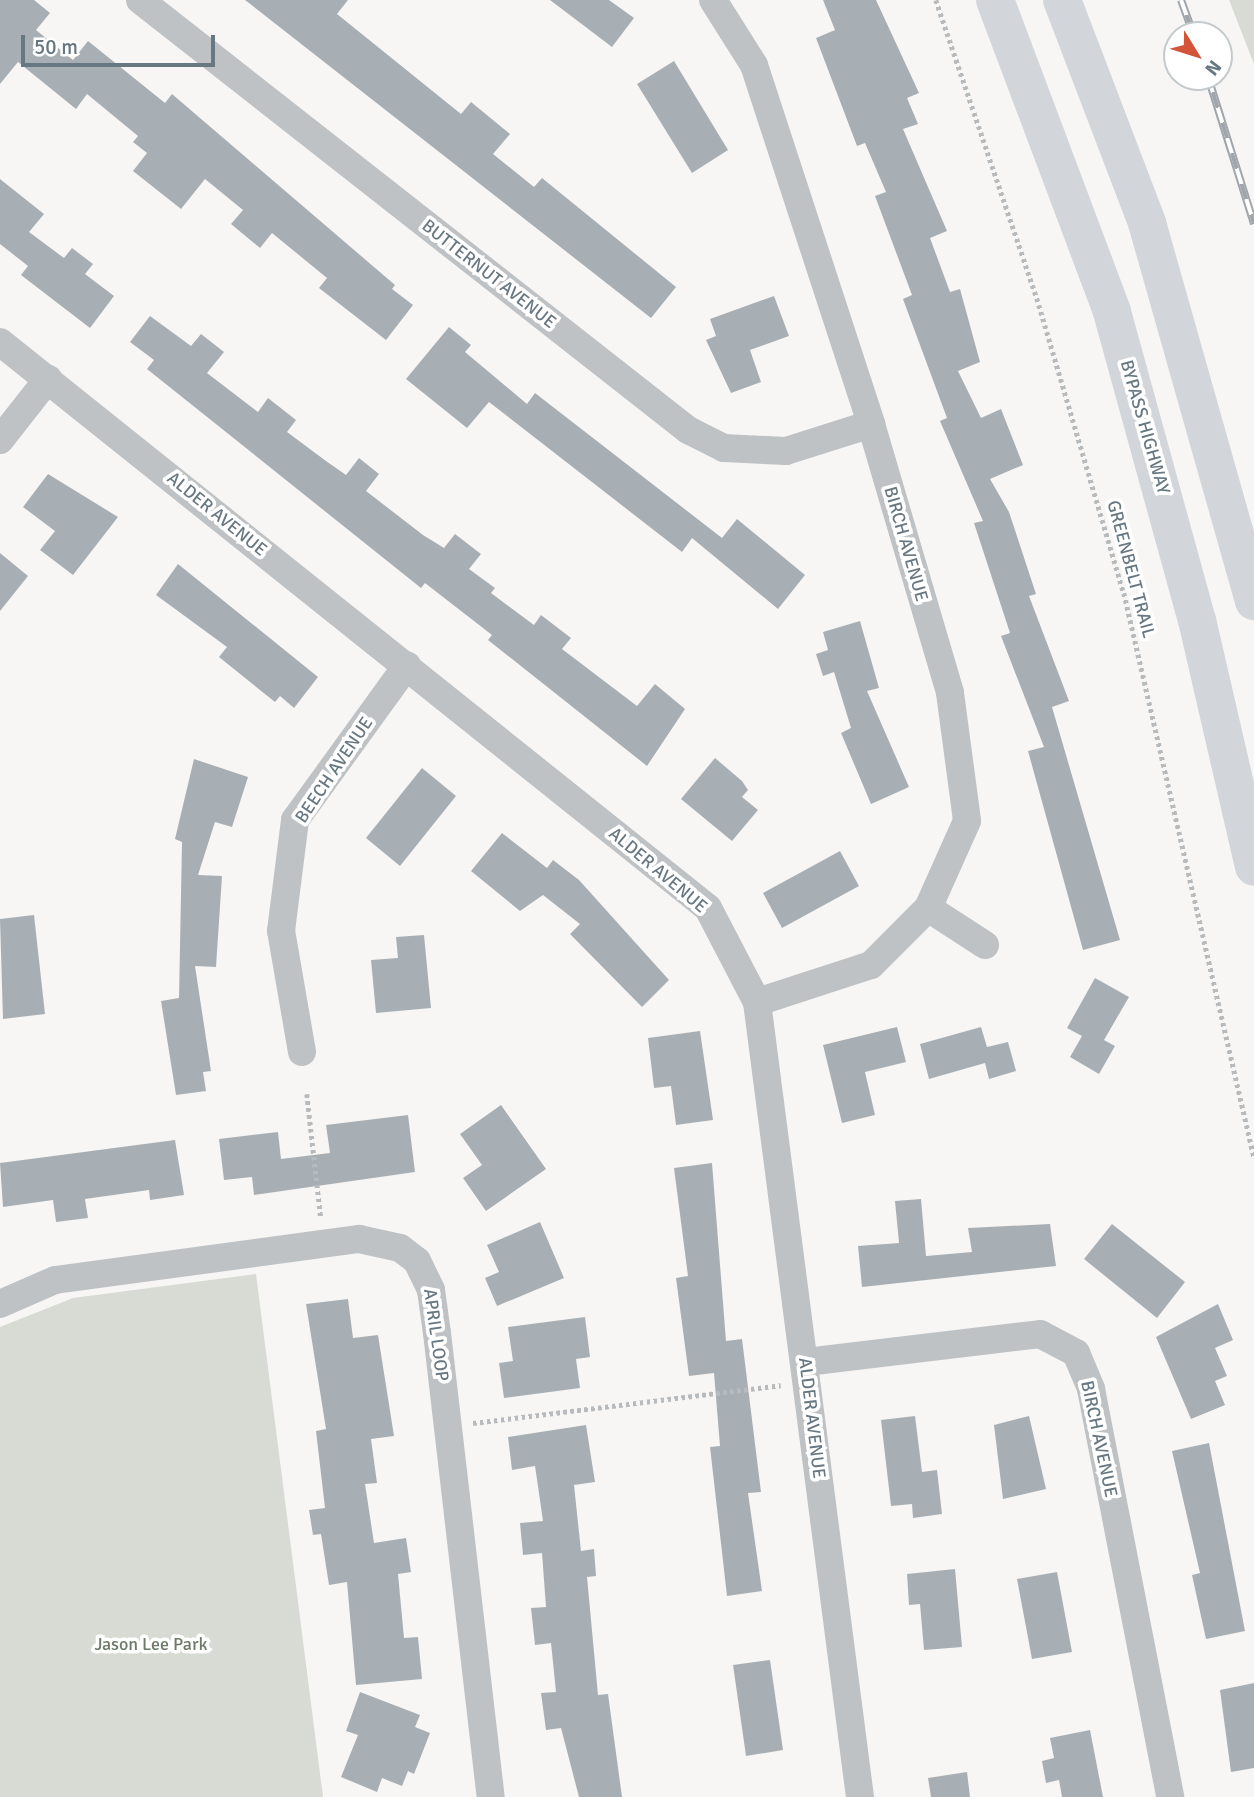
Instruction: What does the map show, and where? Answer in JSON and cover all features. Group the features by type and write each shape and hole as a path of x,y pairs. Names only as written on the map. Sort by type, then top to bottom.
{"highway":[{"name":"BYPASS HIGHWAY","path":"995,0 1115,324 1197,620 1254,867"},
{"path":"1062,0 1147,223 1254,601"}],"street":[{"name":"BUTTERNUT AVENUE","path":"139,0 688,430 724,448 786,452 871,424"},
{"name":"BIRCH AVENUE","path":"713,0 754,65 871,424 950,693 967,821 928,908 871,965 757,1002"},
{"name":"ALDER AVENUE","path":"0,342 708,908 757,1002 806,1362 860,1797"},
{"path":"0,440 48,379"},
{"name":"BEECH AVENUE","path":"302,1052 281,931 295,820 407,665"},
{"path":"928,908 985,945"},
{"name":"APRIL LOOP","path":"0,1304 55,1280 359,1239 400,1248 417,1261 434,1311 491,1797"},
{"name":"BIRCH AVENUE","path":"806,1362 1040,1335 1076,1353 1091,1389 1170,1797"}],"path":[{"name":"GREENBELT TRAIL","path":"936,0 1039,305 1124,593 1254,1157"},
{"path":"307,1094 321,1221"},
{"path":"472,1423 788,1385"}],"green space":[{"path":"1229,0 1254,0 1254,64"},
{"name":"Jason Lee Park","path":"256,1274 323,1797 0,1797 0,1327 73,1298"}],"building":[{"path":"0,0 34,0 50,13 36,30 73,60 88,41 165,103 172,94 395,285 392,289 413,305 386,340 319,288 327,278 272,233 260,248 231,224 243,210 205,179 181,209 133,171 147,153 133,142 138,136 87,94 76,109 18,62 0,84"},
{"path":"245,0 348,0 337,14 461,114 471,102 510,134 493,154 534,187 542,178 676,287 651,318"},
{"path":"550,0 609,0 634,18 612,47"},
{"path":"823,0 876,0 919,93 907,98 918,124 903,129 947,231 930,238 950,292 960,289 980,362 958,371 981,418 1001,409 1023,465 990,479 1009,512 1036,594 1029,596 1069,701 1052,707 1120,940 1083,950 1028,751 1044,747 1001,636 1010,633 974,523 983,521 940,421 947,418 903,299 912,295 875,196 886,192 865,143 857,146 816,38 835,30"},
{"path":"674,61 728,150 692,173 637,84"},
{"path":"0,179 44,214 29,232 64,258 72,248 93,264 85,274 114,296 90,328 21,275 28,266 0,244"},
{"path":"774,296 789,336 750,350 761,382 731,393 706,340 716,336 710,319"},
{"path":"150,316 191,346 201,334 224,352 207,373 258,412 268,398 296,420 287,432 346,475 359,458 379,474 366,491 423,535 444,548 455,534 481,554 469,569 495,588 491,593 534,625 541,615 571,638 562,649 637,706 655,684 685,709 647,766 488,640 492,635 425,583 421,588 147,369 154,360 130,342"},
{"path":"449,327 471,345 465,352 527,404 535,393 722,538 737,519 805,575 778,609 692,538 682,552 489,402 467,428 406,379"},
{"path":"48,474 118,517 73,575 40,550 55,531 23,507"},
{"path":"0,553 28,576 0,611"},
{"path":"178,564 318,677 294,708 280,696 275,702 219,657 227,647 156,595"},
{"path":"860,621 879,688 867,691 909,787 871,804 841,733 851,728 834,672 823,676 816,654 828,650 823,632"},
{"path":"715,758 742,781 748,790 742,797 758,810 732,841 681,799"},
{"path":"194,759 248,777 232,827 215,822 198,875 222,876 216,967 195,966 211,1071 203,1072 206,1091 176,1095 161,1001 179,998 182,842 175,839"},
{"path":"422,768 456,796 400,866 366,838"},
{"path":"502,833 547,868 553,860 579,880 669,980 642,1007 570,934 580,924 543,895 520,911 471,871"},
{"path":"840,851 859,886 782,928 763,893"},
{"path":"34,915 45,1014 3,1019 0,919"},
{"path":"424,935 431,1008 376,1013 371,960 398,958 396,937"},
{"path":"1095,978 1129,997 1104,1040 1115,1046 1099,1074 1070,1057 1082,1036 1067,1028"},
{"path":"897,1027 906,1062 865,1072 875,1115 842,1123 823,1045"},
{"path":"981,1027 987,1047 1008,1042 1016,1071 989,1079 985,1063 929,1079 920,1044"},
{"path":"700,1031 713,1120 676,1125 671,1086 654,1088 648,1038"},
{"path":"501,1105 546,1169 486,1211 463,1178 482,1165 460,1134"},
{"path":"408,1115 415,1172 254,1195 252,1177 224,1180 219,1139 278,1132 281,1159 330,1153 326,1125"},
{"path":"175,1140 184,1195 150,1200 149,1190 85,1199 88,1218 56,1222 53,1200 3,1207 0,1163"},
{"path":"712,1163 726,1341 742,1339 761,1492 748,1493 762,1591 727,1596 710,1447 720,1446 714,1373 689,1376 676,1278 688,1276 674,1168"},
{"path":"921,1199 926,1256 972,1252 968,1228 1050,1224 1056,1266 862,1287 858,1246 899,1243 895,1201"},
{"path":"540,1222 564,1278 497,1306 485,1278 499,1272 487,1245"},
{"path":"1112,1224 1185,1282 1157,1318 1084,1259"},
{"path":"348,1299 353,1338 378,1335 394,1436 371,1439 377,1483 365,1484 374,1543 406,1538 411,1572 398,1574 404,1638 418,1637 422,1679 356,1685 347,1582 329,1585 321,1534 313,1535 309,1510 325,1508 316,1431 326,1429 306,1304"},
{"path":"1218,1304 1233,1340 1215,1348 1227,1376 1215,1381 1225,1405 1191,1419 1156,1337"},
{"path":"585,1317 590,1357 576,1359 580,1388 504,1398 499,1363 513,1361 508,1327"},
{"path":"915,1416 922,1472 937,1470 942,1514 913,1518 912,1504 891,1506 881,1420"},
{"path":"1029,1416 1046,1489 1003,1499 994,1425"},
{"path":"586,1425 595,1482 574,1485 581,1551 594,1549 596,1576 587,1577 598,1695 608,1694 622,1797 579,1797 561,1728 546,1730 541,1693 556,1692 551,1643 535,1645 531,1608 546,1607 542,1553 523,1555 520,1523 543,1521 535,1466 512,1470 508,1437"},
{"path":"1209,1443 1245,1631 1206,1639 1192,1575 1200,1573 1172,1451"},
{"path":"955,1569 962,1647 924,1650 920,1604 909,1605 907,1574"},
{"path":"1057,1572 1072,1652 1032,1659 1017,1579"},
{"path":"770,1660 783,1750 746,1756 733,1665"},
{"path":"1254,1683 1254,1768 1231,1772 1220,1690"},
{"path":"360,1692 420,1715 415,1727 430,1733 414,1774 408,1771 402,1786 382,1778 377,1792 341,1777 358,1735 346,1731"},
{"path":"1090,1730 1103,1797 1062,1797 1059,1780 1046,1783 1042,1761 1054,1758 1050,1738"},
{"path":"967,1772 970,1797 931,1797 928,1778"}],"railway":[{"path":"1181,0 1189,21"},
{"path":"1212,91 1254,224"}]}
